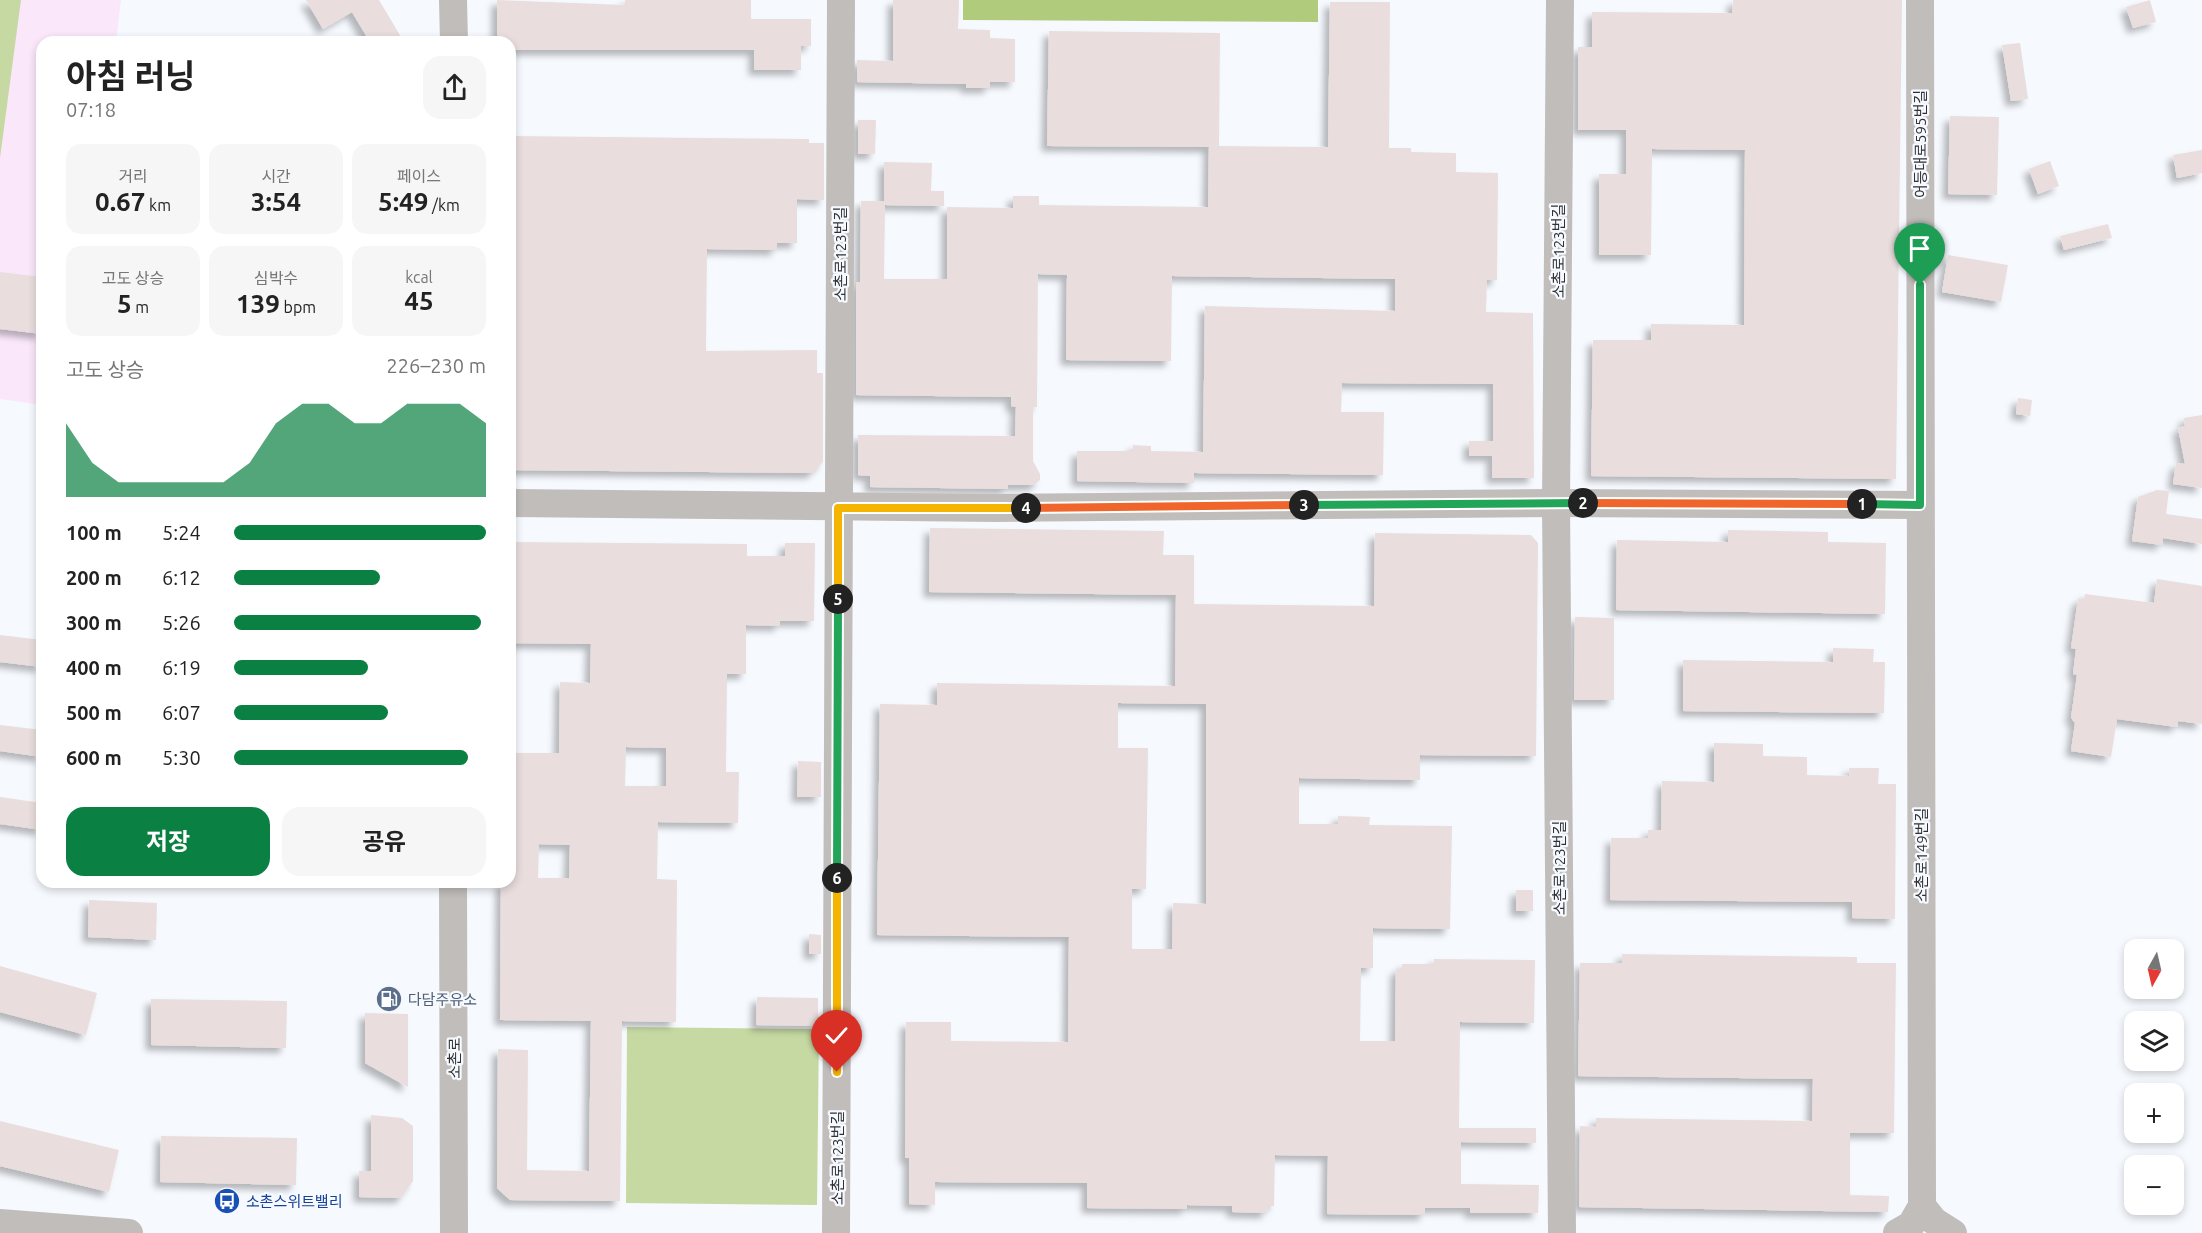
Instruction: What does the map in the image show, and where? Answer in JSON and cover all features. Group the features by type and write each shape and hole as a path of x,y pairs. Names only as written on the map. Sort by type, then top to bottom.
{"street":[{"path":"453,0 454,36"},
{"name":"소촌로123번길","path":"837,1233 841,0"},
{"name":"소촌로123번길","path":"1560,0 1556,503 1562,1233"},
{"name":"어등대로595번길","path":"1920,0 1920,505"},
{"path":"516,503 838,508 1556,503 1920,505"},
{"name":"소촌로149번길","path":"1920,505 1922,1206"},
{"name":"소촌로","path":"453,888 454,1233"},
{"path":"1897,1233 1911,1225 1922,1206 1934,1221 1953,1233"},
{"path":"0,1223 129,1233"}],"shaded area":[{"path":"0,0 121,0 117,36 36,36 36,404 0,399"}],"green space":[{"path":"0,0 21,0 0,158"},
{"path":"963,0 1318,0 1318,22 963,20"},
{"path":"627,1027 819,1029 817,1205 626,1203"}],"building":[{"path":"306,0 379,0 400,36 366,36 352,12 323,29"},
{"path":"497,0 625,5 625,0 751,0 751,19 811,19 811,46 801,46 801,70 754,70 754,50 516,50 516,36 497,36"},
{"path":"893,0 959,0 958,29 990,30 990,38 1015,39 1015,82 990,82 990,88 966,88 966,84 857,82 857,60 893,61"},
{"path":"1733,0 1902,0 1896,479 1591,476 1593,340 1651,340 1651,324 1744,325 1745,150 1652,149 1651,255 1599,255 1599,174 1626,174 1626,130 1578,130 1578,47 1592,47 1592,12 1732,13"},
{"path":"2150,0 2156,22 2133,28 2126,7"},
{"path":"1330,2 1390,2 1389,148 1411,148 1411,152 1456,153 1456,172 1498,173 1497,280 1487,280 1486,312 1533,313 1534,478 1492,478 1492,456 1469,456 1469,441 1493,441 1493,384 1342,383 1341,412 1384,412 1383,475 1194,473 1194,483 1077,481 1077,451 1133,451 1133,445 1151,446 1151,451 1203,452 1205,306 1395,311 1395,279 1172,276 1171,361 1066,360 1067,275 1038,274 1037,407 1033,407 1033,461 1040,474 1040,480 1034,485 1008,485 1008,489 870,487 870,476 858,475 858,435 1015,436 1016,407 1011,406 1011,397 856,395 856,282 860,282 861,201 884,201 884,162 932,163 931,191 944,191 944,206 885,205 884,279 947,279 947,207 1013,208 1013,196 1039,196 1039,205 1208,207 1209,147 1047,146 1049,31 1220,33 1219,146 1328,147"},
{"path":"2020,43 2028,99 2011,101 2002,45"},
{"path":"1950,116 1999,117 1997,195 1948,194"},
{"path":"858,120 876,120 875,154 858,154"},
{"path":"516,136 809,139 809,143 824,143 824,200 797,199 797,243 777,243 777,250 707,249 706,351 817,350 817,373 823,373 823,462 812,473 516,470"},
{"path":"2202,150 2202,173 2177,178 2173,155"},
{"path":"2050,161 2059,186 2038,194 2029,169"},
{"path":"2108,224 2112,238 2064,250 2060,236"},
{"path":"1948,255 2008,265 2001,302 1942,292"},
{"path":"0,272 36,276 36,333 0,329"},
{"path":"2018,398 2032,400 2030,416 2016,414"},
{"path":"2202,415 2202,488 2173,484 2176,463 2185,464 2178,428 2185,426 2184,418"},
{"path":"2157,490 2169,491 2166,514 2202,519 2202,544 2163,538 2162,545 2132,541 2138,497"},
{"path":"930,528 1164,531 1163,555 1194,555 1194,604 1374,606 1375,533 1531,535 1538,543 1536,756 1420,755 1420,780 1299,778 1299,824 1338,824 1338,816 1370,817 1369,825 1452,826 1450,929 1373,928 1373,968 1361,968 1360,1041 1395,1041 1396,969 1402,969 1402,964 1434,964 1434,959 1535,960 1534,1023 1460,1022 1459,1128 1536,1128 1536,1143 1461,1142 1461,1184 1539,1185 1538,1213 1470,1213 1470,1208 1425,1208 1425,1215 1327,1214 1328,1156 1275,1155 1274,1206 1268,1206 1267,1213 1232,1212 1232,1206 1187,1205 1187,1209 1087,1208 1087,1183 935,1182 935,1205 909,1204 909,1158 905,1158 906,1022 951,1022 951,1041 1068,1042 1069,937 877,935 880,704 937,705 937,683 1175,686 1176,595 929,592","holes":["1118,703 1206,704 1206,904 1173,903 1172,949 1132,949 1132,889 1146,889 1148,748 1118,748"]},
{"path":"1728,530 1828,532 1828,542 1886,543 1885,614 1616,610 1617,540 1728,542"},
{"path":"516,542 747,544 747,556 785,556 785,543 815,543 814,621 780,621 780,626 746,625 746,674 727,674 726,772 739,772 738,823 658,822 657,879 677,880 676,1022 622,1021 620,1201 510,1200 497,1188 498,1049 528,1050 527,1170 589,1171 591,1021 500,1020 501,888 516,888 516,753 559,753 560,682 590,683 591,644 516,643","holes":["626,747 666,748 666,786 625,786","539,844 570,845 569,878 538,878"]},
{"path":"2157,579 2202,586 2202,724 2178,721 2177,727 2117,719 2111,757 2071,751 2075,723 2071,718 2077,675 2073,674 2076,649 2071,648 2078,599 2084,599 2085,594 2154,603"},
{"path":"1575,617 1614,618 1614,700 1574,700"},
{"path":"0,635 36,639 36,666 0,662"},
{"path":"1833,648 1874,649 1873,662 1885,662 1884,713 1683,711 1683,660 1833,662"},
{"path":"0,725 36,729 36,756 0,751"},
{"path":"1714,743 1763,744 1763,756 1807,757 1807,775 1849,776 1849,768 1879,768 1878,784 1896,784 1895,919 1852,918 1852,902 1610,900 1611,838 1648,838 1648,830 1661,830 1662,781 1714,782"},
{"path":"798,761 821,762 821,797 797,797"},
{"path":"0,797 36,802 36,829 0,824"},
{"path":"1516,890 1533,890 1533,911 1516,911"},
{"path":"89,900 157,903 156,940 88,937"},
{"path":"809,934 821,935 821,954 809,954"},
{"path":"1622,954 1857,957 1857,963 1896,963 1894,1133 1850,1133 1850,1195 1889,1196 1888,1212 1579,1207 1580,1126 1596,1127 1596,1118 1812,1121 1813,1079 1578,1076 1580,963 1622,963"},
{"path":"0,966 97,993 86,1035 0,1012"},
{"path":"757,997 818,998 818,1026 756,1025"},
{"path":"151,999 287,1001 286,1048 151,1045"},
{"path":"365,1013 408,1014 408,1087 365,1063"},
{"path":"371,1115 402,1118 413,1126 413,1181 401,1198 359,1197 359,1171 371,1171"},
{"path":"0,1121 119,1150 109,1192 0,1166"},
{"path":"161,1136 297,1138 296,1185 160,1182"}],"place":[{"name":"다담주유소","path":"389,999"},
{"name":"소촌스위트밸리","path":"227,1201"}],"route":[{"path":"837,1072 838,508 1556,503 1920,505 1920,285"}]}
